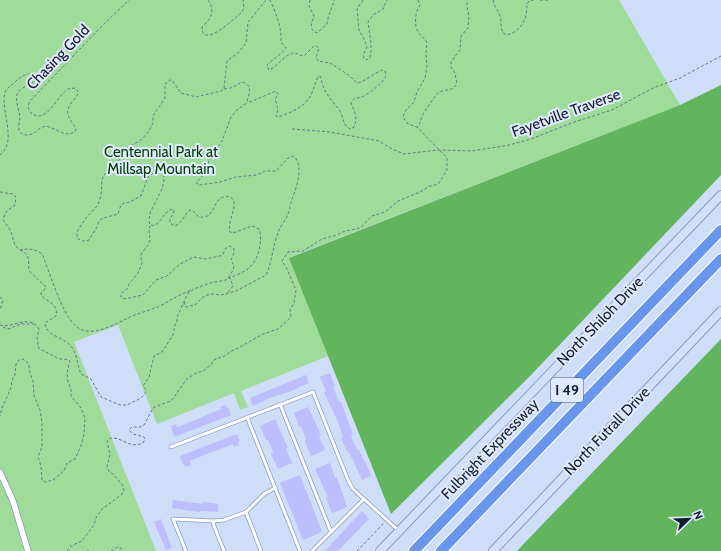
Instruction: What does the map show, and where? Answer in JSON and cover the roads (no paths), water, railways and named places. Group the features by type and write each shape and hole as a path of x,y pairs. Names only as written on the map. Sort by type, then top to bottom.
{"highway":[{"name":"Fulbright Expressway","path":"414,551 721,230"},
{"name":"I 49","path":"441,551 721,259"}],"main road":[{"name":"North Shiloh Drive","path":"380,551 721,195"},
{"name":"North Futrall Drive","path":"493,551 721,311"}],"street":[{"path":"0,472 13,500 28,551"}],"lane":[{"path":"171,448 313,392 353,489 399,532"},
{"path":"280,404 330,532"},
{"path":"247,417 300,551"},
{"path":"186,551 173,519 213,521 224,520 246,512 264,494 275,488"},
{"path":"312,551 364,499"},
{"path":"246,512 261,551"},
{"path":"213,521 224,551"}],"park label":[{"name":"Centennial Park at Millsap Mountain","path":"161,160"}]}
